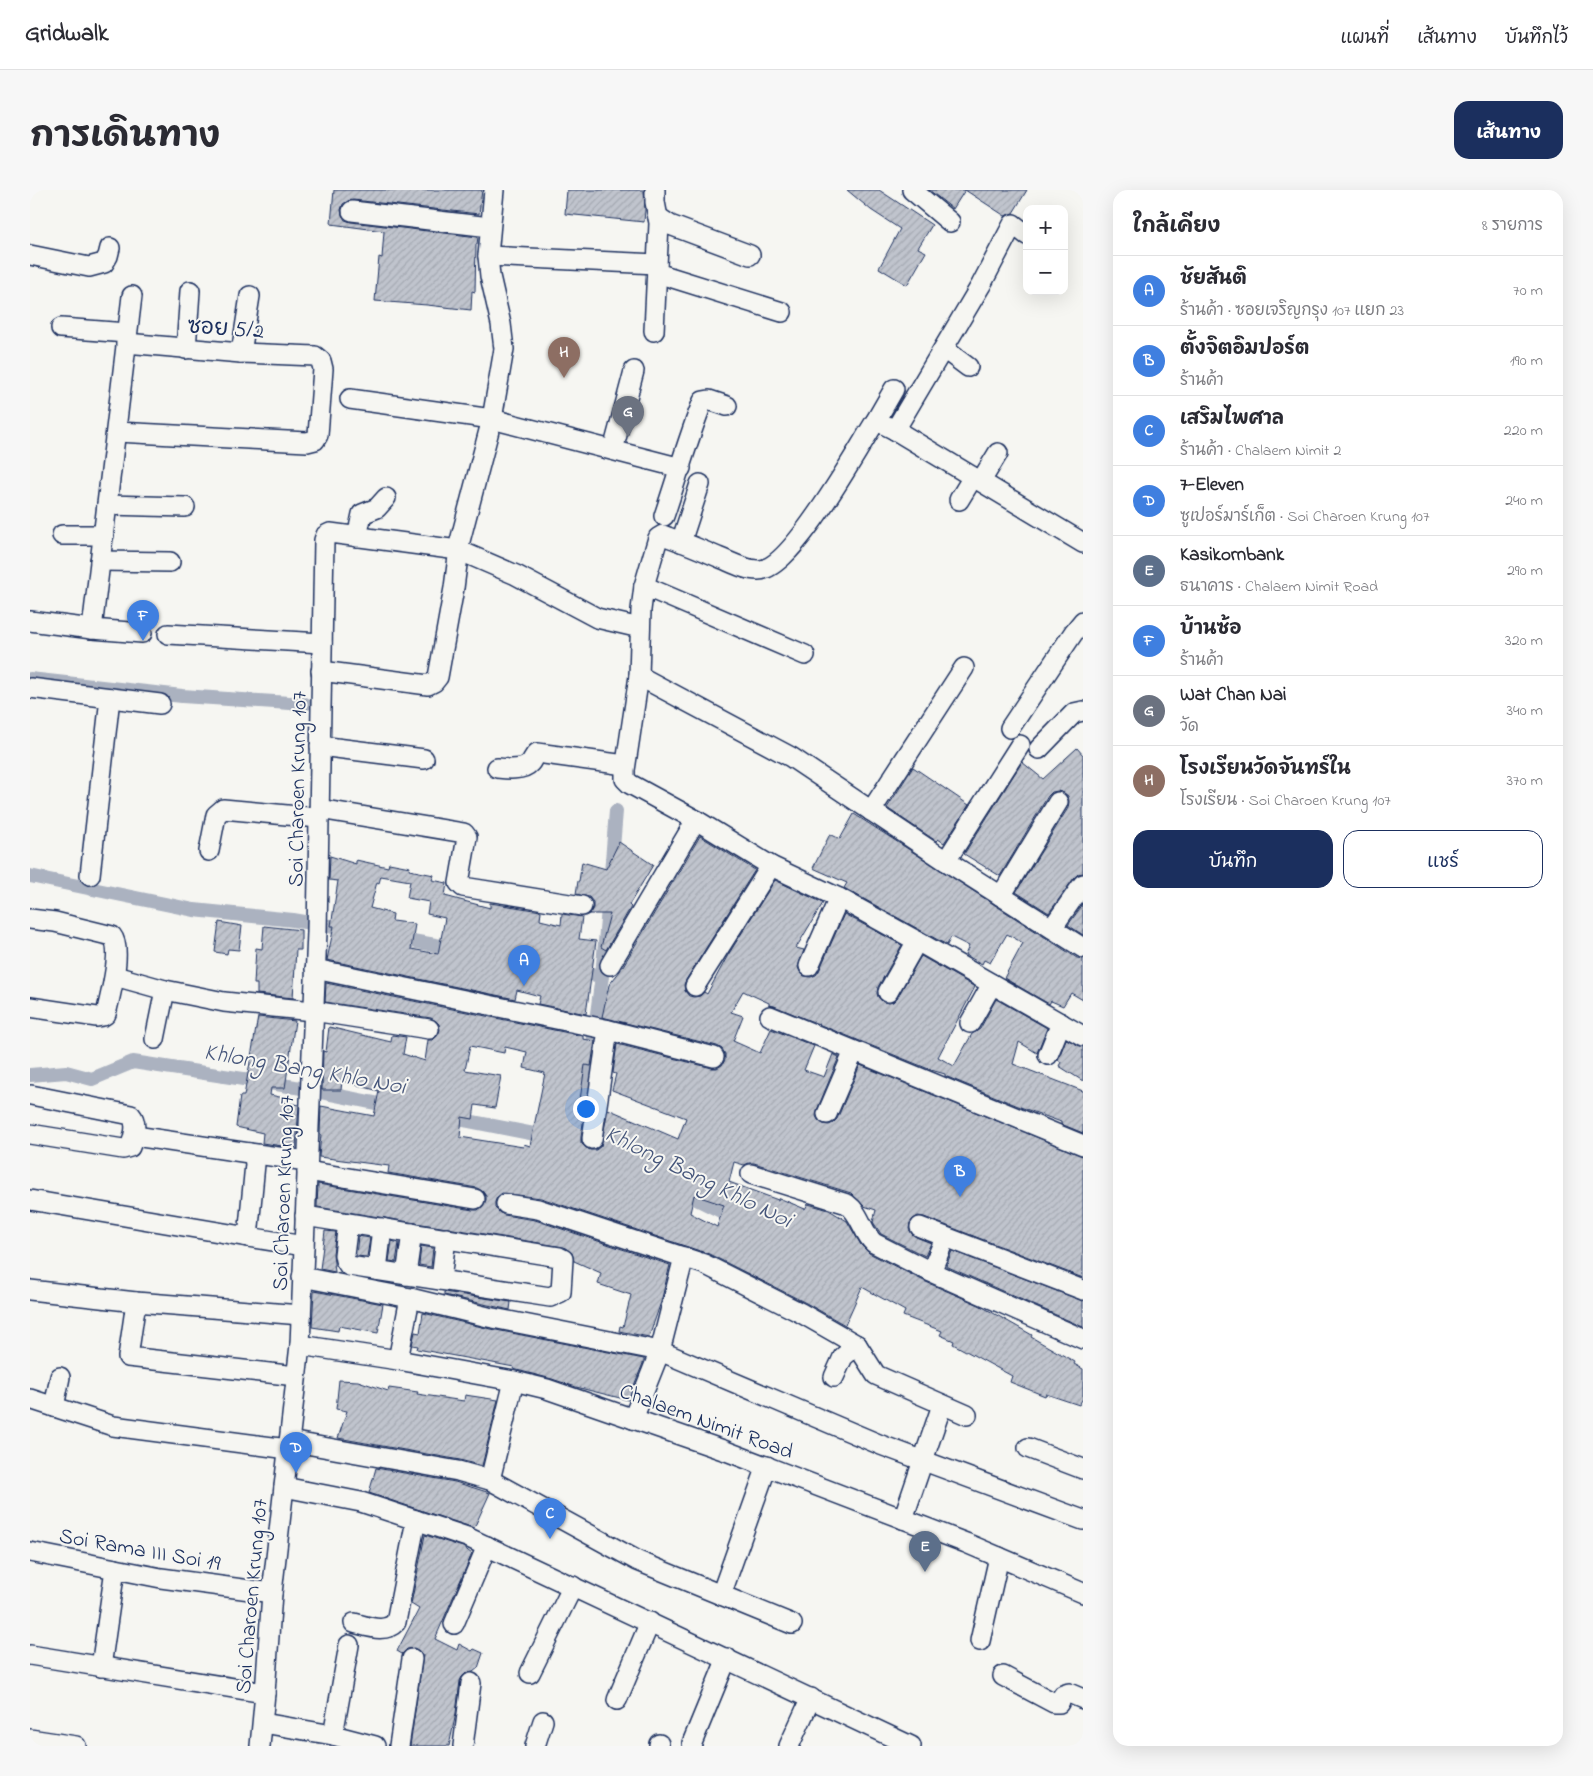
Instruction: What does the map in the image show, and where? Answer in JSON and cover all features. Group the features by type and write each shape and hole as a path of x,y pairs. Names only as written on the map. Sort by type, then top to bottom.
{"street":[{"path":"321,671 428,685 438,677 454,588 458,550 492,419 504,349 488,256 494,190"},
{"path":"654,331 659,223 655,190"},
{"path":"912,190 950,222"},
{"path":"352,211 490,227"},
{"path":"658,217 670,225 750,255"},
{"path":"896,430 944,349 1013,224 1023,232"},
{"path":"30,255 89,267 102,265 108,256 110,248"},
{"path":"488,256 657,269 782,312"},
{"path":"186,349 190,291"},
{"path":"92,629 132,296"},
{"path":"241,353 250,296"},
{"name":"ซอย 5/2","path":"61,328 186,349 315,356 321,361 323,370 321,397 318,435 315,440 307,442 116,432"},
{"path":"944,349 968,367"},
{"path":"613,450 634,371"},
{"path":"894,388 831,494 788,552 770,566 760,570 744,568 681,542 663,536 658,538 644,586 638,676 625,766 625,779 630,784 696,820 771,866 839,898 1083,1036"},
{"path":"350,399 492,419 681,468"},
{"path":"664,516 681,468 691,431 703,401 709,400 728,406"},
{"path":"875,422 896,430 1083,543"},
{"path":"960,500 998,453"},
{"path":"681,542 700,484"},
{"path":"357,537 362,514 377,508 386,498"},
{"path":"107,506 185,506"},
{"name":"Soi Charoen Krung 107","path":"260,1746 272,1593 300,1345 317,926 324,540 326,535 330,533 458,550 516,575 597,618 640,628"},
{"path":"62,535 104,536"},
{"path":"100,561 170,562"},
{"path":"644,586 805,655"},
{"path":"30,621 142,633"},
{"path":"1010,728 1080,631"},
{"path":"168,634 322,643"},
{"path":"871,811 964,668"},
{"path":"638,676 791,758 946,861 1083,948"},
{"path":"30,688 160,704"},
{"path":"90,875 110,698"},
{"path":"1039,749 1074,712 1083,710"},
{"path":"946,861 1020,745"},
{"path":"320,746 424,759"},
{"path":"497,768 524,767 528,765 534,754 537,753 625,766"},
{"path":"1001,896 1058,802"},
{"path":"209,851 216,815 224,809 319,814 464,833 466,837 459,883 463,888 582,906"},
{"path":"610,965 696,820"},
{"path":"695,986 771,866"},
{"path":"1052,928 1083,884"},
{"path":"809,966 839,898"},
{"path":"30,919 55,922 112,936 116,942 115,976 106,1014 97,1017 30,1007"},
{"path":"888,992 917,941"},
{"path":"315,969 601,1028 714,1057"},
{"path":"115,976 165,990 224,1002 314,1011 429,1029"},
{"path":"970,1023 992,984"},
{"path":"155,1039 165,990"},
{"path":"770,1016 1083,1145"},
{"path":"1048,1055 1061,1023"},
{"path":"592,1139 601,1028"},
{"path":"827,1114 854,1051"},
{"path":"30,1134 123,1149 130,1147 134,1136 134,1120 132,1115 31,1095"},
{"path":"134,1136 249,1153 475,1199"},
{"path":"248,1237 254,1164 254,1158 249,1153"},
{"path":"751,1174 847,1204 856,1212 868,1237 874,1243 931,1272 1083,1339"},
{"path":"30,1200 304,1246"},
{"path":"506,1204 538,1209 704,1264 801,1313 857,1345 876,1375 967,1415"},
{"path":"305,1216 559,1257 563,1259 561,1292 550,1298 349,1266 345,1260 348,1223"},
{"path":"920,1227 1083,1290"},
{"path":"377,1270 382,1228"},
{"path":"406,1274 412,1233"},
{"path":"441,1280 446,1238"},
{"path":"931,1272 945,1238"},
{"path":"633,1419 660,1351 684,1257"},
{"path":"302,1277 410,1298 488,1317 660,1351 881,1445 1083,1520"},
{"path":"30,1290 136,1302 301,1315"},
{"path":"398,1360 410,1298"},
{"path":"136,1302 128,1357 296,1376"},
{"name":"Chalaem Nimit Road","path":"300,1345 398,1360 514,1381 547,1389 767,1466 999,1557 1083,1593"},
{"path":"834,1377 843,1357 857,1345"},
{"path":"54,1407 60,1377"},
{"path":"490,1480 514,1381"},
{"path":"30,1399 113,1426 288,1445 458,1472 490,1480 638,1561 792,1624"},
{"path":"903,1519 942,1405"},
{"path":"1028,1448 1083,1469"},
{"path":"721,1595 767,1466"},
{"path":"284,1487 361,1502 467,1537 811,1698 889,1741 911,1746"},
{"path":"354,1624 384,1629 396,1622 416,1520"},
{"path":"454,1624 488,1546"},
{"name":"Soi Rama III Soi 19","path":"30,1552 161,1578 272,1593"},
{"path":"980,1642 999,1557"},
{"path":"100,1667 115,1569"},
{"path":"530,1673 573,1586"},
{"path":"617,1700 650,1622"},
{"path":"333,1735 349,1646"},
{"path":"30,1655 265,1693"},
{"path":"692,1743 727,1658"},
{"path":"399,1746 412,1659"},
{"path":"1003,1676 1054,1703 1059,1703 1063,1696 1069,1693 1081,1693"},
{"path":"463,1746 471,1683"},
{"path":"789,1746 811,1698"},
{"path":"534,1746 543,1721"},
{"path":"262,1723 333,1735 375,1746"},
{"path":"30,1739 76,1746"}],"building":[{"path":"334,190 482,190 479,214 353,200 343,204 341,210 345,220 351,222 478,237 476,244 475,292 472,291 471,310 375,301 379,257 382,258 384,231 331,224"},
{"path":"567,190 644,190 644,222 565,214"},
{"path":"847,190 879,190 932,225 918,248 926,252 907,285 879,268 900,229 871,210"},
{"path":"929,190 965,190 953,209"},
{"path":"965,190 1027,190 1013,213 1005,216"},
{"path":"1077,748 1083,755 1083,873 1078,874 1074,878 1049,913 1016,892 1068,808 1068,796 1064,793 1052,792 1048,796 1000,876 964,854 1022,762 1043,779"},
{"path":"913,767 969,805 944,843 938,839 936,841 887,808"},
{"path":"854,814 1077,958 1083,959 1083,1000 1071,993 1063,1006 1051,1001 1049,1004 1004,978 1023,943 1007,934 990,963 984,960 982,964 965,955 969,946 951,937 947,945 844,888 847,883 813,868 830,834 840,839"},
{"path":"700,836 755,870 686,980 684,985 685,991 689,996 700,996 704,992 707,994 728,955 775,880 823,903 796,948 804,950 798,967 804,976 811,977 819,971 844,914 902,945 878,987 878,997 883,1002 893,1002 897,998 921,956 975,987 938,1057 954,1066 972,1034 980,1029 996,999 1047,1028 1037,1053 1019,1042 1013,1064 1083,1091 1083,1133 1061,1124 1061,1122 945,1076 945,1074 769,1005 769,1003 743,991 731,1012 743,1016 733,1041 760,1053 771,1029 814,1046 804,1070 824,1077 833,1054 839,1057 817,1110 816,1116 823,1124 829,1125 837,1119 860,1065 1083,1156 1083,1278 918,1216 910,1223 909,1229 916,1237 931,1243 925,1256 881,1234 873,1222 876,1210 864,1206 851,1193 754,1163 744,1165 734,1162 729,1182 778,1200 779,1198 805,1209 808,1204 829,1210 847,1221 861,1245 869,1253 926,1282 979,1305 1075,1362 1074,1364 1083,1369 1083,1398 1079,1405 1046,1394 1045,1396 1010,1382 1012,1376 953,1344 954,1341 940,1335 942,1331 903,1316 905,1311 862,1287 845,1325 709,1254 541,1198 502,1193 497,1197 495,1208 504,1215 535,1220 670,1265 661,1302 649,1337 619,1331 620,1326 623,1327 631,1295 598,1284 601,1273 574,1261 572,1253 564,1247 317,1207 318,1184 473,1210 478,1210 486,1200 486,1196 477,1188 388,1173 389,1166 319,1157 321,1106 374,1116 379,1091 342,1081 341,1090 322,1090 323,1051 326,1052 329,1027 391,1042 392,1035 406,1037 403,1054 425,1061 428,1040 433,1040 440,1030 439,1024 431,1018 325,1002 326,983 583,1036 583,1039 595,1041 591,1066 585,1065 580,1100 586,1102 581,1143 590,1150 596,1150 601,1146 608,1109 678,1139 686,1118 612,1090 616,1074 613,1073 617,1044 712,1068 722,1065 725,1060 725,1054 717,1046 602,1017 609,985 620,971","holes":["470,1046 504,1053 505,1047 527,1052 524,1068 545,1073 530,1146 524,1144 523,1147 460,1137 462,1117 473,1119 475,1105 495,1108 501,1076 465,1070","694,1195 724,1205 717,1227 690,1213"]},
{"path":"619,842 653,865 629,905 631,907 606,950 601,947 610,914 589,914 593,908 593,902 589,897 576,894 582,862 606,869"},
{"path":"330,856 356,864 356,860 388,867 389,863 410,867 409,870 434,875 432,880 447,883 445,896 490,908 490,903 541,911 540,920 561,925 562,914 582,917 579,939 596,941 586,1014 538,1004 540,996 517,990 515,999 327,960 334,926 331,926 338,881 329,880","holes":["381,876 410,881 407,898 429,902 427,914 445,918 438,954 411,949 415,924 392,921 393,914 370,908 377,882 379,883"]},
{"path":"1083,904 1083,935 1068,925"},
{"path":"219,922 242,926 239,950 228,949 227,954 215,952"},
{"path":"264,926 301,930 301,950 296,950 293,998 257,994 257,984 254,984 256,948 262,949"},
{"path":"258,1017 295,1021 285,1088 271,1088 270,1095 284,1098 283,1102 299,1105 296,1148 262,1143 263,1133 236,1127 240,1096 244,1096"},
{"path":"1066,1039 1083,1047 1083,1081 1059,1066 1061,1062 1058,1060"},
{"path":"325,1231 336,1232 333,1254 335,1272 320,1269"},
{"path":"358,1236 370,1238 367,1257 356,1256"},
{"path":"392,1241 399,1243 396,1262 389,1261"},
{"path":"421,1246 433,1248 431,1267 419,1265"},
{"path":"952,1251 1083,1301 1083,1327 946,1266"},
{"path":"314,1291 383,1304 378,1333 339,1326 338,1331 312,1327"},
{"path":"444,1292 511,1302 510,1310 444,1295"},
{"path":"423,1313 486,1328 644,1359 644,1361 628,1400 513,1369 514,1367 417,1349 418,1346 412,1345 415,1332 420,1333"},
{"path":"339,1380 358,1381 388,1391 389,1388 464,1401 465,1395 498,1400 482,1466 460,1460 338,1438 347,1411 336,1409"},
{"path":"376,1468 455,1482 490,1493 474,1528 369,1493"},
{"path":"425,1535 463,1547 472,1554 435,1639 457,1650 459,1644 472,1651 474,1649 483,1653 478,1668 473,1672 466,1673 460,1681 449,1746 410,1746 423,1655 414,1648 407,1649 402,1654 397,1651 419,1609 411,1604"}],"waterway":[{"path":"30,679 182,696 305,704"},
{"path":"611,873 616,811"},
{"path":"30,876 194,910 293,920 352,930"},
{"path":"583,1119 602,976 609,897"},
{"path":"395,938 458,949"},
{"path":"575,971 602,976"},
{"name":"Khlong Bang Khlo Noi","path":"30,1075 66,1072 92,1079 133,1062 295,1087 395,1107"},
{"name":"Khlong Bang Khlo Noi","path":"443,1116 580,1143 611,1158"},
{"name":"Khlong Bang Khlo Noi","path":"678,1190 739,1220"}],"place":[{"name":"โรงเรียนวัดจันทร์ใน","path":"564,378"},
{"name":"Wat Chan Nai","path":"628,437"},
{"name":"บ้านซ้อ","path":"143,641"},
{"name":"ชัยสันติ","path":"524,986"},
{"name":"ตั้งจิตอิมปอร์ต","path":"960,1197"},
{"name":"7-Eleven","path":"296,1473"},
{"name":"เสริมไพศาล","path":"550,1539"},
{"name":"Kasikornbank","path":"925,1572"}]}
